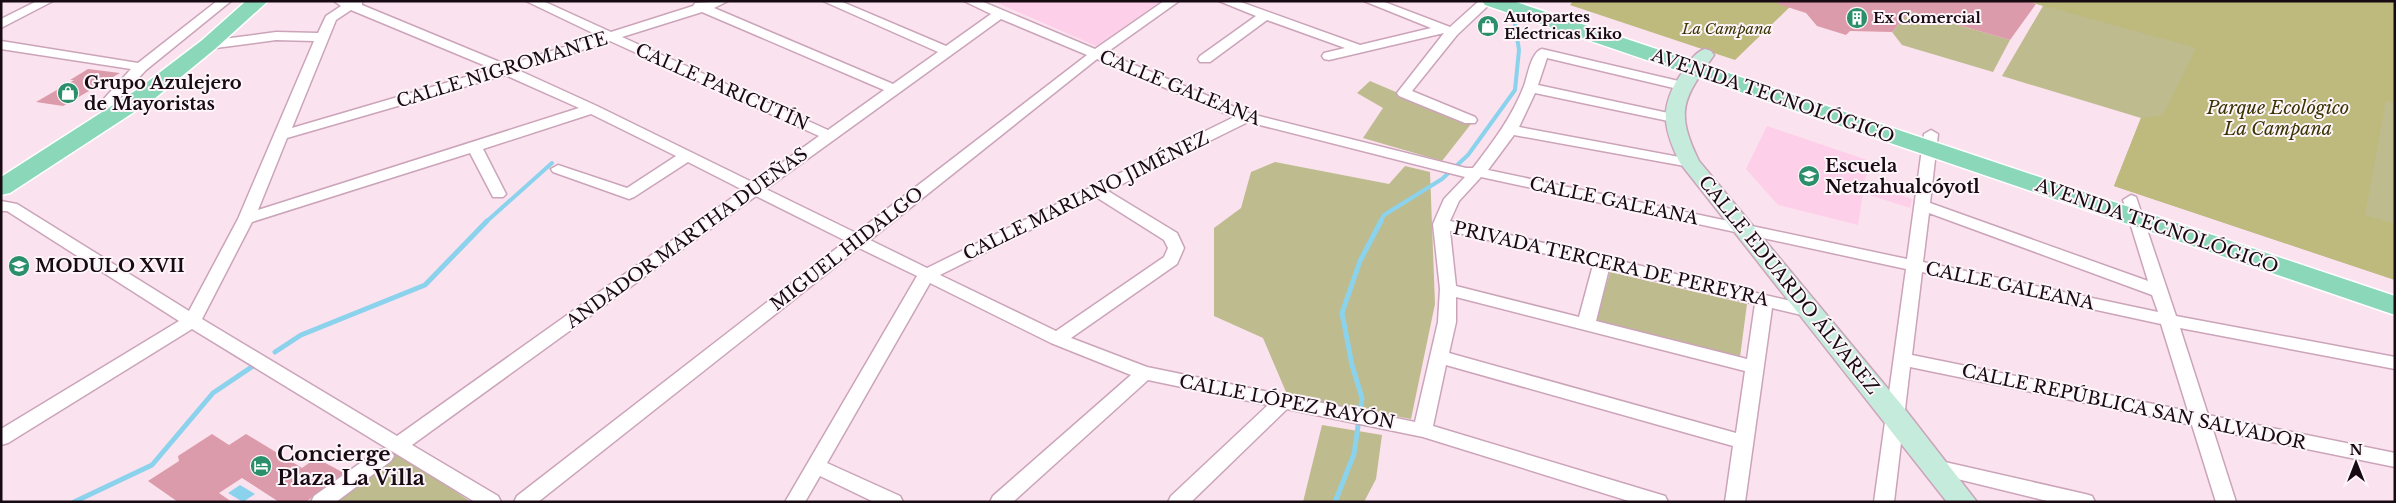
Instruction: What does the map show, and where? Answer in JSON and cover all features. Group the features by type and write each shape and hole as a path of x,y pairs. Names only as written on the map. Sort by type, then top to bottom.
{"main road":[{"path":"1,169 108,102 177,55 241,1"},
{"path":"1,188 146,94 208,45 258,1"},
{"name":"AVENIDA TECNOLÓGICO","path":"1493,2 1538,8 1693,70 1930,141 2134,210 2395,306"},
{"name":"AVENIDA TECNOLÓGICO","path":"2134,210 2395,288"}],"street":[{"path":"1,24 47,1"},
{"path":"108,102 141,67 225,1"},
{"name":"CALLE PARICUTÍN","path":"532,1 830,136"},
{"path":"687,1 894,89"},
{"name":"CALLE NIGROMANTE","path":"282,135 612,38 722,1"},
{"path":"829,1 948,51"},
{"name":"CALLE GALEANA","path":"970,1 1246,118 1430,164 2169,320 2395,363"},
{"name":"MIGUEL HIDALGO","path":"524,502 1096,54 1173,1"},
{"path":"1225,1 1359,49"},
{"path":"1370,1 1448,30"},
{"path":"1470,120 1404,93 1448,30 1487,1"},
{"path":"1,438 192,321 246,219 330,19 350,3"},
{"name":"CALLE LÓPEZ RAYÓN","path":"350,3 592,109 857,242 1057,339 1144,373 1423,430 1658,502"},
{"name":"ANDADOR MARTHA DUEÑAS","path":"320,502 999,14"},
{"path":"1205,59 1266,16"},
{"path":"1329,56 1448,30"},
{"path":"208,45 276,36 322,37"},
{"path":"1,45 141,67"},
{"path":"1423,430 1447,322 1448,289 1441,224 1452,199 1472,172 1510,130 1530,88 1542,53 1693,70"},
{"name":"CALLE EDUARDO ÁLVAREZ","path":"1693,70 1673,118 1678,140 1690,163 1895,415 1963,502"},
{"path":"1530,88 1673,118"},
{"path":"246,219 475,148 592,109"},
{"name":"CALLE MARIANO JIMÉNEZ","path":"926,276 1246,118"},
{"path":"1510,130 1690,163"},
{"path":"1884,502 1930,141"},
{"path":"475,148 498,194"},
{"path":"558,169 629,194 687,156"},
{"path":"1057,339 1171,260 1176,248 1171,237 1097,191"},
{"path":"1921,205 2160,291"},
{"path":"1,206 10,207 192,321 391,451 491,502"},
{"path":"2134,210 2226,502"},
{"name":"PRIVADA TERCERA DE PEREYRA","path":"1441,224 1810,311"},
{"path":"1586,324 1602,262"},
{"path":"795,502 926,276"},
{"path":"1448,289 1755,367"},
{"path":"1735,502 1764,301"},
{"path":"1440,357 1744,442"},
{"name":"CALLE REPÚBLICA SAN SALVADOR","path":"1902,359 2395,460"},
{"path":"1000,502 1144,373"},
{"path":"1178,502 1283,402"},
{"path":"816,466 893,502"},
{"path":"1936,467 2085,502"}],"shaded area":[{"path":"993,1 1161,1 1096,46"},
{"name":"Escuela Netzahualcóyotl","path":"1767,126 1873,162 1863,183 1912,199 1910,208 1863,193 1858,225 1778,205 1746,169"}],"green space":[{"name":"La Campana","path":"1573,1 1796,1 1735,60 1570,5"},
{"name":"Parque Ecológico La Campana","path":"2027,1 2395,1 2395,280 2114,186 2141,118 2002,76 2043,6"},
{"name":"Parque Ecológico La Campana","path":"2027,1 2395,1 2395,103 2386,101 2365,215 2395,224 2395,280 2114,186 2141,118 2163,115 2196,48"},
{"path":"1910,11 2010,40 1993,72 1902,45 1892,32"},
{"path":"1370,81 1471,124 1442,161 1363,138 1383,108 1357,93"},
{"path":"1275,162 1389,184 1405,166 1430,172 1435,304 1411,419 1312,401 1286,392 1263,338 1214,316 1214,228 1241,208 1251,172"},
{"path":"1610,272 1747,304 1740,357 1596,321"},
{"path":"1322,425 1382,435 1376,479 1364,502 1303,502"},
{"path":"387,445 471,502 309,502"}],"water":[{"path":"240,485 255,494 243,502 228,493"}],"building":[{"name":"Ex Comercial","path":"1778,1 2027,1 2036,4 2010,40 1910,11 1892,32 1850,31 1846,35 1817,26 1806,13 1778,4"},
{"name":"Grupo Azulejero de Mayoristas","path":"88,69 120,73 63,106 36,102 74,80 70,80"},
{"name":"Concierge Plaza La Villa","path":"212,434 229,445 246,434 302,468 316,458 344,473 306,502 279,502 242,478 219,493 232,502 178,502 148,481 179,461 178,456"}],"waterway":[{"path":"1380,222 1384,215 1442,179 1468,155 1515,90 1519,50 1515,24 1506,8"},
{"path":"486,222 552,163"},
{"path":"1335,502 1354,454 1362,398 1352,365 1342,313 1360,261 1381,221"},
{"path":"275,352 301,335 425,285 486,222"},
{"path":"74,502 152,465 213,393 256,364"}],"place":[{"name":"Ex Comercial","path":"1857,18"},
{"name":"Autopartes Eléctricas Kiko","path":"1488,26"},
{"name":"Grupo Azulejero de Mayoristas","path":"68,93"},
{"name":"Escuela Netzahualcóyotl","path":"1809,176"},
{"name":"MODULO XVII","path":"19,266"},
{"name":"Concierge Plaza La Villa","path":"261,466"}]}
